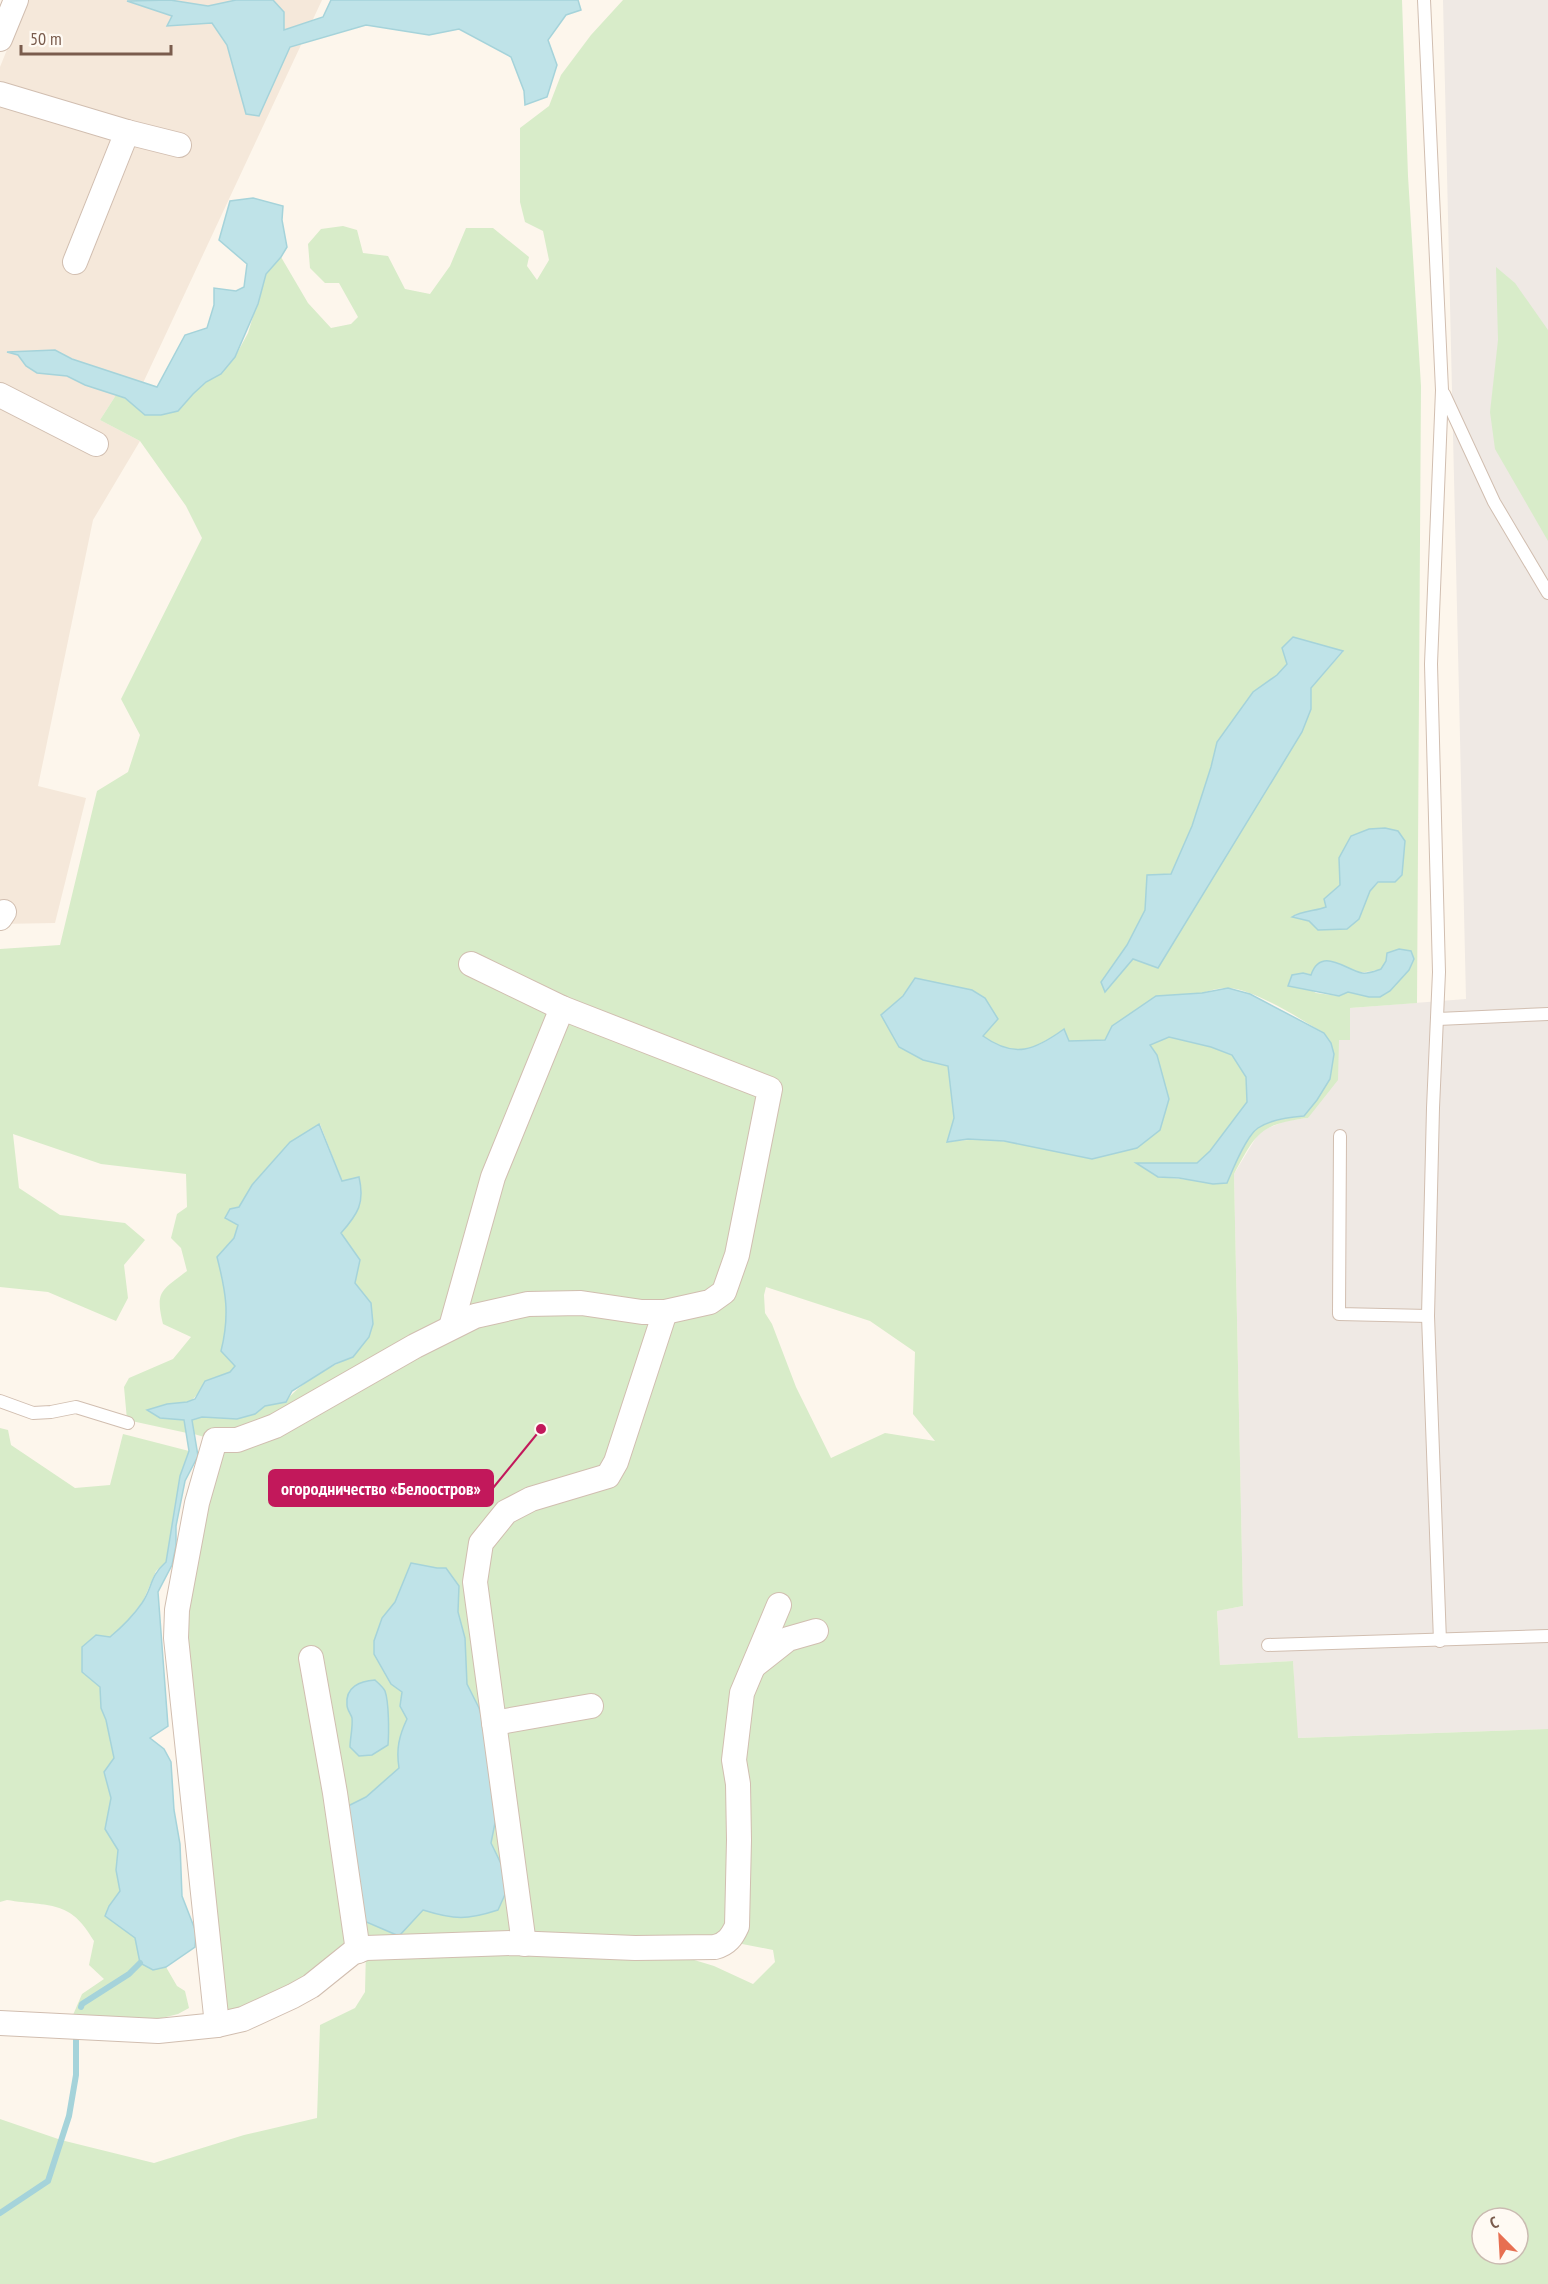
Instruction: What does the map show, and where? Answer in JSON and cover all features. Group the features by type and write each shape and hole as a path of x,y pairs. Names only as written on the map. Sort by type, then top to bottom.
{"street":[{"path":"0,39 16,0"},
{"path":"0,94 179,145"},
{"path":"75,262 128,132"},
{"path":"0,395 96,444"},
{"path":"217,2025 176,1638 177,1610 197,1503 215,1440 237,1440 275,1426 451,1327 475,1316 528,1304 581,1303 642,1312 665,1312 711,1302 724,1292 737,1255 770,1089 562,1008 471,964"},
{"path":"451,1327 493,1177 562,1008"},
{"path":"524,1944 475,1582 481,1543 506,1512 531,1499 608,1476 616,1462 665,1312"},
{"path":"0,2023 158,2031 217,2025 243,2019 293,1996 311,1986 352,1953 368,1948 524,1944 635,1948 724,1945 732,1937 737,1926 738,1784 734,1760 742,1693 779,1605"},
{"path":"751,1668 788,1639 816,1631"},
{"path":"311,1658 335,1793 358,1951"},
{"path":"494,1723 591,1706"}],"lane":[{"path":"1424,0 1442,390 1431,664 1439,972 1428,1316 1440,1641"},
{"path":"1442,390 1494,502 1548,593"},
{"path":"1438,1019 1548,1014"},
{"path":"1340,1136 1339,1314 1428,1316"},
{"path":"0,1401 33,1413 76,1407 128,1423"},
{"path":"1268,1645 1548,1636"}],"shaded area":[{"path":"27,0 322,0 143,383 72,359 55,350 9,352 18,355 26,366 37,373 67,376 85,385 116,395 100,420 140,441 93,520 38,786 86,798 55,923 0,924 0,67"},
{"path":"1443,0 1548,0 1548,1729 1297,1738 1293,1661 1220,1665 1217,1611 1243,1606 1234,1174 1260,1131 1286,1121 1308,1118 1339,1039 1350,1040 1350,1008 1466,999"}],"green space":[{"path":"623,0 1402,0 1408,176 1421,386 1417,1003 1350,1008 1350,1040 1339,1040 1338,1080 1308,1118 1279,1124 1261,1133 1248,1149 1234,1174 1243,1606 1217,1611 1220,1665 1293,1661 1298,1738 1548,1729 1548,2284 0,2284 0,2119 61,2140 154,2163 244,2135 317,2118 320,2025 355,2008 365,1992 366,1949 216,2022 176,1638 211,1439 194,1434 191,1420 202,1417 237,1419 255,1414 265,1406 286,1402 307,1382 353,1357 371,1303 355,1283 360,1260 340,1233 356,1214 361,1195 359,1178 342,1181 320,1124 290,1142 252,1185 239,1207 238,1225 234,1238 217,1257 226,1304 221,1351 235,1366 230,1372 205,1381 198,1394 191,1400 167,1404 160,1418 184,1420 187,1433 127,1420 124,1387 129,1378 173,1359 191,1337 163,1324 160,1305 162,1293 187,1271 181,1248 171,1238 177,1214 187,1207 186,1174 101,1164 13,1134 19,1188 60,1215 125,1223 145,1240 124,1265 128,1298 116,1321 48,1292 0,1287 0,949 60,945 97,791 128,772 140,735 121,699 202,538 186,506 140,441 100,420 116,395 125,398 145,415 178,411 206,382 221,374 235,357 248,333 266,274 281,257 308,303 331,328 351,324 358,317 339,283 325,283 310,268 308,244 321,229 343,226 357,230 363,253 388,256 405,289 430,294 450,266 466,228 493,228 529,257 527,266 537,280 549,260 543,231 525,222 520,202 520,128 549,106 561,75 591,35","holes":["1343,652 1311,688 1311,709 1158,968 1133,959 1105,991 1101,982 1127,945 1145,910 1147,875 1171,875 1192,826 1217,742 1253,692 1288,664","1405,841 1402,875 1395,882 1379,882 1370,891 1359,919 1318,930 1309,921 1293,917 1296,914 1309,913 1326,907 1324,899 1340,885 1339,858","1414,959 1409,970 1390,991 1369,997 1348,992 1339,996 1316,993 1308,988 1303,973 1320,975 1364,972 1382,969 1386,961","915,978 976,1031 1001,1047 1013,1050 1026,1049 1040,1044 1064,1029 1069,1041 1106,1040 1200,994 1215,989 1229,988 1265,999 1324,1033 1304,1116 1280,1119 1253,1132 1244,1145 1227,1183 1158,1177 1137,1163 1197,1164 1210,1151 1247,1102 1246,1077 1232,1055 1211,1047 1169,1037 1150,1044 1157,1055 1092,1159 1003,1141 948,1142 954,1118 948,1066 881,1015 903,996","766,1287 870,1321 915,1352 913,1414 935,1441 885,1433 831,1458 796,1387 772,1324 765,1313","737,1943 773,1950 775,1962 753,1984 714,1966 691,1959"]},
{"path":"1496,267 1515,283 1548,330 1548,541 1495,449 1490,412 1498,340"},
{"path":"0,1428 8,1430 11,1445 75,1488 110,1485 123,1434 189,1451 180,1476 166,1562 156,1571 143,1601 82,1672 100,1686 101,1708 106,1720 114,1758 104,1772 111,1798 105,1829 118,1850 116,1870 120,1891 109,1906 135,1938 153,1970 166,1967 177,1986 185,1991 189,2008 178,2014 150,2021 73,2015 82,1994 104,1979 89,1965 94,1941 85,1927 67,1911 58,1907 7,1900 0,1902"}],"water":[{"path":"170,0 208,6 236,0 273,0 284,12 284,30 323,17 331,0 578,0 581,10 566,15 548,40 557,65 547,97 525,105 524,91 511,57 459,29 429,35 366,25 290,47 259,116 246,114 227,45 212,23 167,26 172,16 127,1"},
{"path":"253,198 283,206 282,220 287,247 266,274 258,304 235,357 221,374 206,382 178,411 161,415 145,415 125,398 85,385 67,376 37,373 26,366 18,355 7,352 55,350 72,359 157,387 185,335 207,328 214,305 214,288 236,291 244,287 247,264 219,240 230,201"},
{"path":"1293,637 1343,651 1311,688 1311,709 1302,732 1158,968 1133,959 1105,992 1101,982 1127,945 1145,910 1147,875 1171,874 1192,826 1217,742 1253,692 1277,675 1287,664 1282,648"},
{"path":"1385,828 1398,831 1405,841 1402,875 1395,882 1378,882 1370,891 1359,919 1347,929 1318,930 1309,921 1292,917 1326,907 1324,899 1340,885 1339,858 1351,836 1369,829"},
{"path":"1399,949 1411,951 1414,959 1409,970 1390,991 1380,997 1348,992 1339,996 1288,986 1292,975 1303,973 1311,975 1315,966 1321,962 1334,962 1362,973 1376,971 1381,969 1386,961 1387,953"},
{"path":"915,978 972,990 985,998 998,1019 983,1036 1005,1048 1015,1049 1034,1047 1064,1029 1069,1041 1105,1040 1112,1026 1156,996 1202,993 1228,988 1250,994 1324,1033 1331,1043 1334,1054 1330,1079 1304,1116 1274,1121 1253,1132 1240,1153 1227,1183 1213,1184 1158,1177 1136,1163 1197,1163 1210,1151 1247,1102 1246,1077 1232,1055 1211,1047 1169,1037 1150,1045 1157,1055 1169,1099 1160,1130 1137,1148 1092,1159 1004,1141 968,1139 947,1142 954,1118 948,1066 923,1060 899,1047 881,1015 903,996"},
{"path":"319,1124 342,1181 359,1177 361,1194 359,1208 341,1233 360,1260 355,1283 371,1303 373,1324 369,1337 353,1357 335,1364 292,1391 286,1402 265,1406 255,1414 237,1419 202,1417 192,1420 198,1456 185,1481 176,1526 176,1546 172,1565 158,1592 168,1726 150,1738 164,1749 171,1762 174,1810 180,1844 182,1896 196,1932 195,1947 166,1967 153,1970 140,1963 135,1938 105,1916 120,1891 116,1870 118,1850 105,1829 111,1798 104,1772 114,1758 106,1720 101,1708 100,1687 82,1672 82,1647 96,1635 110,1637 123,1625 142,1603 154,1577 166,1562 180,1476 189,1451 184,1420 160,1418 147,1410 195,1399 205,1381 230,1372 235,1366 221,1351 226,1304 217,1257 234,1238 238,1225 225,1218 230,1209 239,1207 252,1185 290,1142"},
{"path":"411,1563 446,1568 459,1586 458,1612 465,1638 467,1684 479,1708 488,1737 496,1818 491,1843 505,1872 507,1890 498,1910 461,1918 423,1910 399,1936 364,1921 346,1807 366,1797 399,1768 399,1743 407,1719 400,1706 402,1692 391,1684 374,1654 374,1641 382,1618 395,1602"},
{"path":"375,1680 386,1696 388,1745 372,1755 359,1756 350,1747 352,1718 347,1707 348,1694 355,1686"}],"waterway":[{"path":"81,2007 82,2004 129,1974 140,1963"},
{"path":"0,2213 48,2181 69,2116 76,2075 76,2040"}],"place":[{"name":"огородничество «Белоостров»","path":"541,1429"}]}
